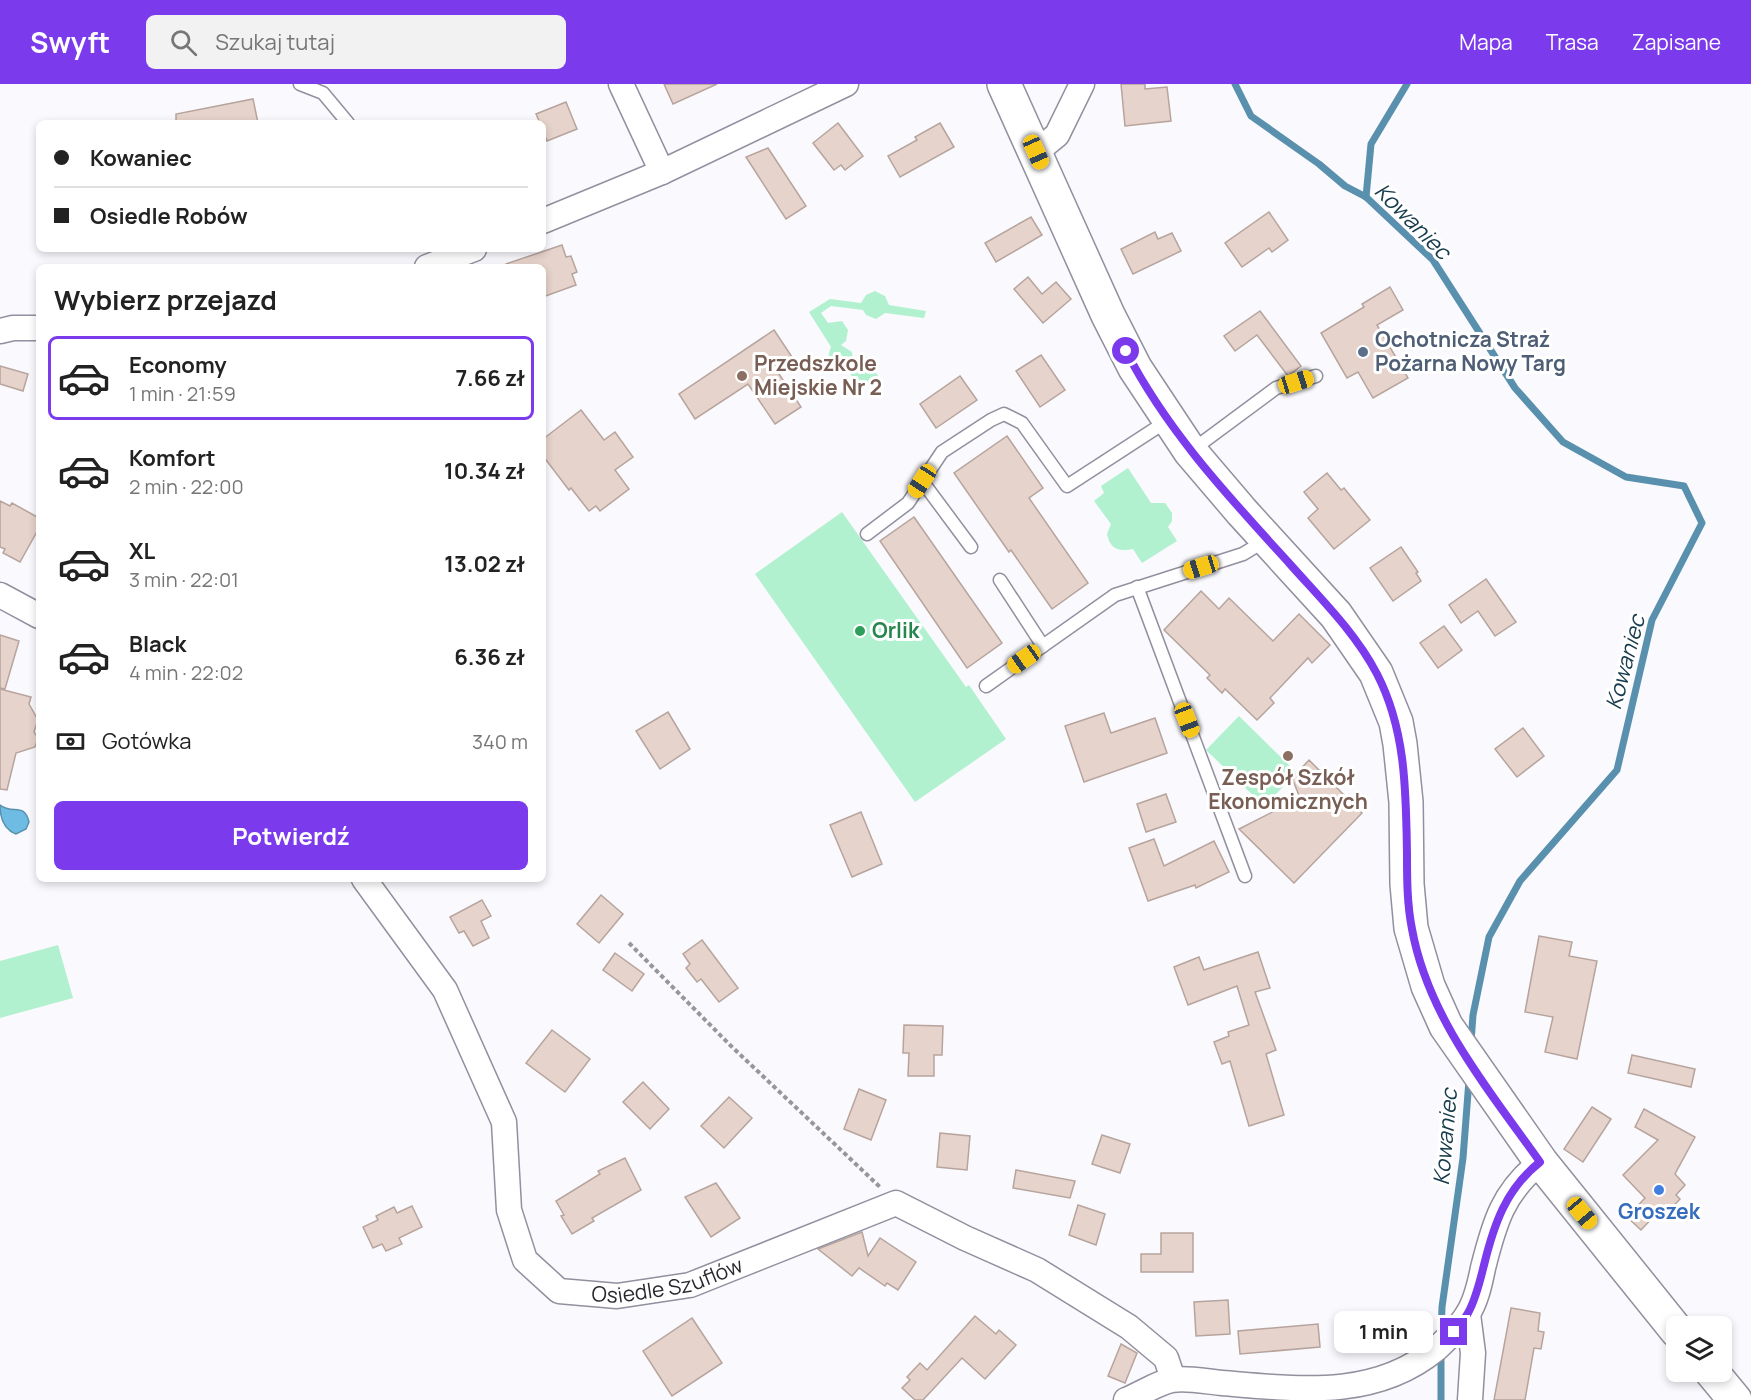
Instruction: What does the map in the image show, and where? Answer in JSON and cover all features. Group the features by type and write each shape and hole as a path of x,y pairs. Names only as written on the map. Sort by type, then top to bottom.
{"street":[{"path":"621,84 662,172"},
{"path":"546,220 662,172 846,84"},
{"path":"1004,84 1108,315 1135,368 1190,452 1350,632 1376,673 1396,722 1403,764 1407,884 1411,928 1428,986 1446,1026 1540,1162 1666,1317"},
{"path":"1036,152 1057,135 1082,84"},
{"path":"434,264 464,252"},
{"path":"0,331 13,328 36,328"},
{"path":"0,595 36,614"},
{"name":"Osiedle Szuflów","path":"366,882 445,990 504,1122 509,1210 525,1260 559,1291 616,1296 690,1285 896,1203"},
{"path":"1126,1400 1173,1379 1315,1391 1364,1386 1404,1372 1421,1362 1461,1323 1480,1280 1493,1228 1500,1212 1518,1183 1540,1162"},
{"path":"896,1203 1037,1270 1129,1327 1166,1358 1173,1379"},
{"path":"1461,1323 1473,1353 1470,1400"},
{"path":"1720,1382 1735,1400"}],"lane":[{"path":"300,84 322,93 345,120"},
{"path":"1190,452 1276,388 1316,376"},
{"path":"867,534 908,503 942,452 1004,414 1022,423 1067,486 1168,420"},
{"path":"922,481 970,547"},
{"path":"986,686 1115,595 1243,554 1267,539"},
{"path":"1000,580 1043,646"},
{"path":"1137,587 1245,876"}],"path":[{"path":"629,943 730,1045 896,1203"}],"green space":[{"path":"875,291 885,296 889,305 926,311 924,318 885,313 876,319 866,315 863,310 831,306 821,313 828,323 842,321 848,330 846,341 841,345 852,352 853,364 866,356 879,378 860,390 848,370 837,369 831,365 829,352 831,347 809,312 830,299 861,303 866,295"},
{"path":"1128,468 1151,503 1165,503 1172,513 1172,521 1168,527 1177,541 1142,563 1133,549 1119,550 1110,543 1107,534 1111,524 1094,501 1104,493 1101,486"},
{"name":"Orlik","path":"842,512 966,687 969,685 1006,739 915,802 755,574"},
{"path":"1239,716 1297,773 1264,806 1206,750"},
{"path":"58,945 73,998 0,1018 0,961"}],"water":[{"path":"0,805 24,812 29,822 26,829 16,834 8,829 2,818"}],"building":[{"path":"664,84 717,84 673,104"},
{"path":"1121,84 1145,84 1145,89 1167,87 1171,121 1125,126"},
{"path":"253,99 257,120 176,120 176,114"},
{"path":"566,102 577,129 547,141 546,120 539,120 536,114"},
{"path":"838,123 863,156 845,170 841,165 834,170 813,143"},
{"path":"940,123 954,147 900,177 888,156 917,140 915,137"},
{"path":"768,148 806,206 786,219 746,157"},
{"path":"1269,212 1288,240 1272,252 1269,248 1242,267 1225,243"},
{"path":"1031,217 1042,235 996,262 985,243"},
{"path":"1155,232 1158,239 1172,233 1181,251 1133,274 1121,249"},
{"path":"562,245 566,257 571,256 577,272 572,274 576,285 546,296 546,264 506,264"},
{"path":"1028,277 1042,294 1056,282 1071,299 1043,323 1014,289"},
{"name":"Ochotnicza Straż Pożarna Nowy Targ","path":"1390,287 1403,310 1377,325 1408,378 1373,398 1358,372 1347,378 1321,333 1364,307 1362,304"},
{"path":"1260,311 1301,366 1288,376 1257,335 1235,351 1224,336"},
{"name":"Przedszkole Miejskie Nr 2","path":"774,330 796,363 779,374 801,407 775,424 748,384 695,419 679,394"},
{"path":"1041,355 1065,390 1040,407 1016,371"},
{"path":"0,366 28,374 23,391 0,384"},
{"path":"960,376 977,400 936,428 920,404"},
{"path":"581,410 604,440 615,432 633,457 615,470 629,489 600,511 596,506 589,511 546,460 546,437"},
{"path":"1007,436 1043,488 1029,498 1088,583 1052,609 954,473"},
{"path":"1327,473 1341,490 1344,488 1370,520 1334,549 1308,518 1318,509 1304,492"},
{"path":"0,501 10,506 12,503 36,516 36,533 20,562 3,553 5,549 0,547"},
{"path":"914,517 1002,643 967,668 880,541"},
{"path":"1401,547 1418,572 1416,573 1421,581 1393,601 1370,568"},
{"path":"1486,579 1516,622 1495,636 1478,611 1461,623 1449,605"},
{"path":"1201,591 1219,609 1229,598 1273,641 1299,614 1330,645 1312,663 1308,658 1270,698 1274,703 1257,720 1225,689 1222,693 1207,678 1210,675 1164,630"},
{"path":"1444,626 1462,650 1438,668 1420,643"},
{"path":"0,635 19,641 5,689 0,688"},
{"path":"0,689 31,697 29,704 36,716 34,732 36,744 35,747 16,753 7,790 0,789"},
{"path":"668,712 690,749 660,769 636,731"},
{"path":"1104,713 1111,733 1155,718 1167,753 1084,782 1065,726"},
{"path":"1523,728 1544,756 1517,777 1495,749"},
{"path":"1309,760 1362,813 1294,883 1239,829 1300,798 1292,778"},
{"path":"1166,794 1176,822 1146,832 1137,804"},
{"path":"861,812 882,864 852,877 830,825"},
{"path":"1154,839 1164,866 1214,841 1229,872 1196,888 1195,885 1148,901 1129,848"},
{"path":"601,895 623,914 599,943 577,924"},
{"path":"482,900 491,916 481,921 489,938 473,946 464,931 459,933 450,917"},
{"path":"1539,936 1572,942 1569,956 1597,961 1577,1059 1545,1052 1553,1017 1525,1012"},
{"path":"702,940 738,988 719,1002 701,979 697,982 686,968 690,964 683,954"},
{"path":"1258,952 1270,988 1255,992 1276,1050 1266,1054 1284,1115 1249,1126 1230,1061 1222,1064 1214,1042 1229,1036 1228,1032 1249,1025 1237,986 1188,1005 1174,967 1199,957 1204,970"},
{"path":"615,953 644,974 632,991 603,970"},
{"path":"904,1025 943,1026 942,1055 934,1055 934,1076 908,1076 909,1053 903,1053"},
{"path":"552,1030 590,1059 565,1092 526,1063"},
{"path":"1632,1055 1695,1069 1691,1087 1628,1073"},
{"path":"643,1082 669,1109 650,1129 623,1102"},
{"path":"859,1089 886,1100 871,1140 844,1129"},
{"path":"729,1097 752,1118 724,1148 701,1126"},
{"path":"1592,1107 1611,1119 1583,1162 1564,1149"},
{"path":"1644,1109 1695,1137 1675,1174 1685,1185 1676,1195 1680,1199 1664,1216 1659,1211 1641,1230 1627,1217 1645,1198 1623,1175 1658,1140 1635,1127"},
{"path":"940,1133 970,1136 967,1170 937,1167"},
{"path":"1102,1135 1130,1144 1120,1173 1092,1164"},
{"path":"625,1158 641,1190 592,1218 594,1221 572,1234 561,1216 564,1215 556,1201 600,1174 598,1171"},
{"path":"1016,1170 1075,1181 1070,1198 1013,1188"},
{"path":"716,1183 740,1218 711,1237 685,1197"},
{"path":"1078,1205 1105,1214 1096,1245 1069,1235"},
{"path":"412,1206 422,1227 399,1238 402,1244 386,1251 382,1244 373,1248 363,1227 378,1220 376,1216 394,1207 397,1213"},
{"path":"862,1232 868,1256 880,1238 916,1262 898,1290 887,1283 885,1286 859,1268 852,1276 818,1249"},
{"path":"1161,1233 1193,1233 1193,1272 1141,1272 1141,1254 1161,1254"},
{"path":"1228,1300 1230,1334 1196,1336 1194,1302"},
{"path":"1511,1308 1540,1313 1538,1331 1544,1332 1541,1349 1534,1348 1525,1400 1494,1400"},
{"path":"975,1316 996,1334 999,1330 1016,1345 985,1379 962,1358 923,1400 915,1400 902,1388 910,1380 907,1377 920,1363 927,1370"},
{"path":"692,1318 722,1363 672,1396 643,1351"},
{"path":"1318,1324 1320,1347 1240,1354 1238,1331"},
{"path":"1121,1344 1137,1353 1125,1383 1108,1376"}],"waterway":[{"name":"Kowaniec","path":"1235,84 1251,116 1319,164 1345,186 1366,197 1433,260 1515,388 1563,442 1626,477 1684,486 1702,523 1652,620 1617,770 1520,881 1489,937 1473,1015 1471,1042"},
{"path":"1366,197 1371,144 1407,84"},
{"name":"Kowaniec","path":"1441,1334 1442,1307 1463,1158 1469,1080"},
{"name":"Kowaniec","path":"1441,1351 1441,1400"}],"place":[{"name":"Ochotnicza Straż Pożarna Nowy Targ","path":"1363,352"},
{"name":"Przedszkole Miejskie Nr 2","path":"742,376"},
{"name":"Orlik","path":"860,631"},
{"name":"Zespół Szkół Ekonomicznych","path":"1288,756"},
{"name":"Groszek","path":"1659,1190"}],"route":[{"path":"1126,351 1190,452 1350,632 1376,673 1389,701 1396,722 1403,764 1407,884 1411,928 1418,956 1428,986 1446,1026 1540,1162 1518,1183 1500,1212 1493,1228 1480,1280 1468,1314 1454,1332"}]}
